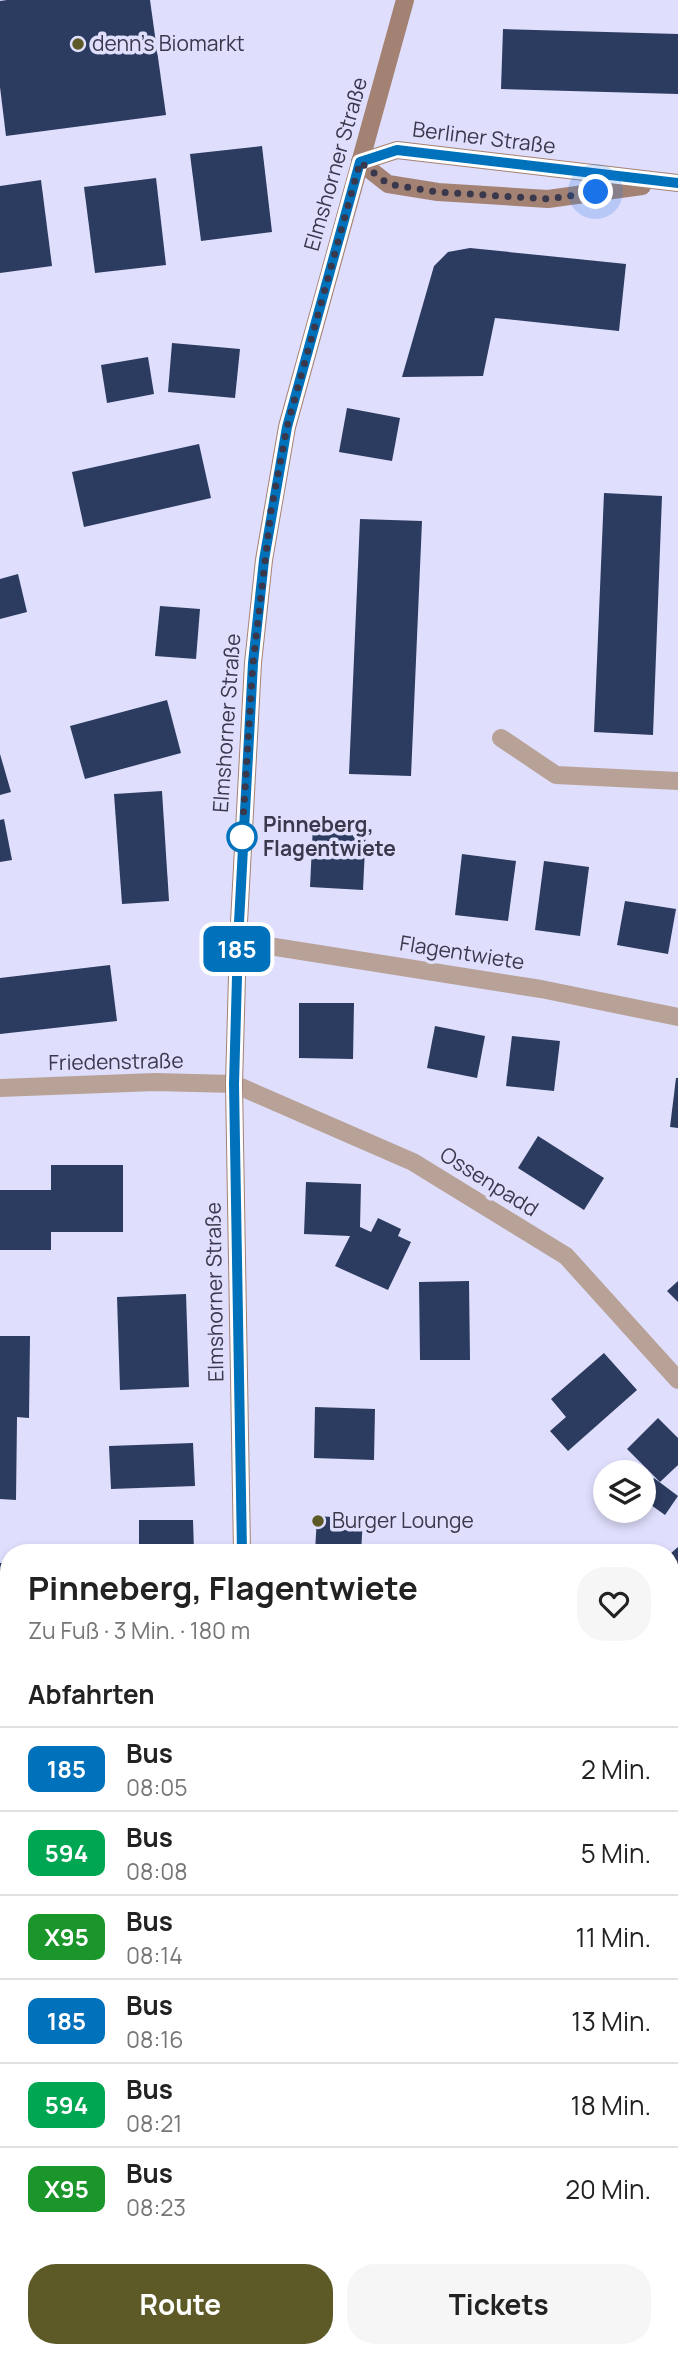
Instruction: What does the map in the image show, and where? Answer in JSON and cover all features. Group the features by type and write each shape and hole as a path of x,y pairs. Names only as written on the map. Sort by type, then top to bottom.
{"main road":[{"name":"Elmshorner Straße","path":"242,1544 234,1084 238,941 253,663 271,511 287,427 405,0"},
{"name":"Berliner Straße","path":"360,162 397,150 673,183"},
{"name":"Berliner Straße","path":"360,162 388,184 438,192 548,199 673,183"}],"street":[{"path":"501,738 556,775 678,781"},
{"name":"Flagentwiete","path":"238,941 541,989 678,1017"},
{"name":"Friedenstraße","path":"0,1088 155,1082 234,1084"},
{"name":"Ossenpadd","path":"234,1084 413,1162 566,1256 678,1380"}],"building":[{"name":"denn's Biomarkt","path":"150,0 166,115 6,136 0,87 0,1"},
{"path":"503,29 678,34 678,94 501,89"},
{"path":"262,146 272,232 201,241 190,154"},
{"path":"156,178 166,265 95,273 84,187"},
{"path":"41,180 52,266 0,273 0,186"},
{"path":"470,248 626,264 619,331 495,318 483,376 402,377 434,266 448,252"},
{"path":"172,343 240,349 235,398 168,392"},
{"path":"148,357 154,394 107,403 101,365"},
{"path":"347,408 400,418 392,461 339,452"},
{"path":"199,444 211,498 84,527 72,472"},
{"path":"604,493 662,496 653,735 594,732"},
{"path":"360,519 422,521 411,776 349,774"},
{"path":"18,574 27,612 0,619 0,579"},
{"path":"160,606 200,609 196,659 155,656"},
{"path":"167,700 181,753 85,779 70,726"},
{"path":"0,754 11,792 0,795"},
{"path":"162,791 169,901 122,904 114,794"},
{"path":"4,819 12,860 0,862 0,820"},
{"path":"313,825 366,828 363,890 310,887"},
{"path":"462,854 516,861 508,921 455,915"},
{"path":"544,861 589,867 580,936 535,930"},
{"path":"625,901 676,909 668,954 617,945"},
{"path":"110,965 117,1021 0,1034 0,978"},
{"path":"299,1003 354,1003 353,1059 299,1058"},
{"path":"435,1026 485,1036 477,1078 427,1068"},
{"path":"512,1036 560,1041 554,1091 506,1086"},
{"path":"678,1078 678,1128 670,1127"},
{"path":"538,1136 604,1178 584,1210 518,1168"},
{"path":"51,1165 123,1165 123,1232 51,1232 51,1250 0,1250 0,1190 51,1190"},
{"path":"306,1182 361,1184 360,1227 371,1232 378,1218 401,1229 398,1236 411,1242 388,1290 335,1266 350,1236 304,1234"},
{"path":"469,1281 470,1360 420,1360 419,1282"},
{"path":"678,1281 678,1302 667,1291"},
{"path":"186,1294 189,1387 120,1390 117,1297"},
{"path":"0,1336 30,1336 29,1418 17,1417 16,1500 0,1499"},
{"path":"604,1353 637,1390 568,1451 550,1431 566,1417 551,1399"},
{"path":"315,1407 375,1409 374,1460 314,1458"},
{"path":"658,1418 678,1438 678,1465 660,1482 656,1478 656,1460 638,1460 627,1449"},
{"path":"193,1443 195,1486 111,1489 109,1446"},
{"path":"656,1480 678,1496 665,1515 656,1509"},
{"path":"317,1516 363,1519 361,1544 315,1544"},
{"path":"139,1520 193,1520 194,1544 139,1544"}],"bus line":[{"name":"185","path":"242,1544 234,1084 238,941 253,663 271,511 287,427 360,162 397,150 444,158 678,183"}],"place":[{"name":"denn's Biomarkt","path":"78,44"},
{"name":"Pinneberg, Flagentwiete","path":"242,837"},
{"name":"Burger Lounge","path":"318,1521"}],"route":[{"path":"242,837 253,663 271,511 287,427 360,162 388,184 438,192 548,199 596,192"}]}
